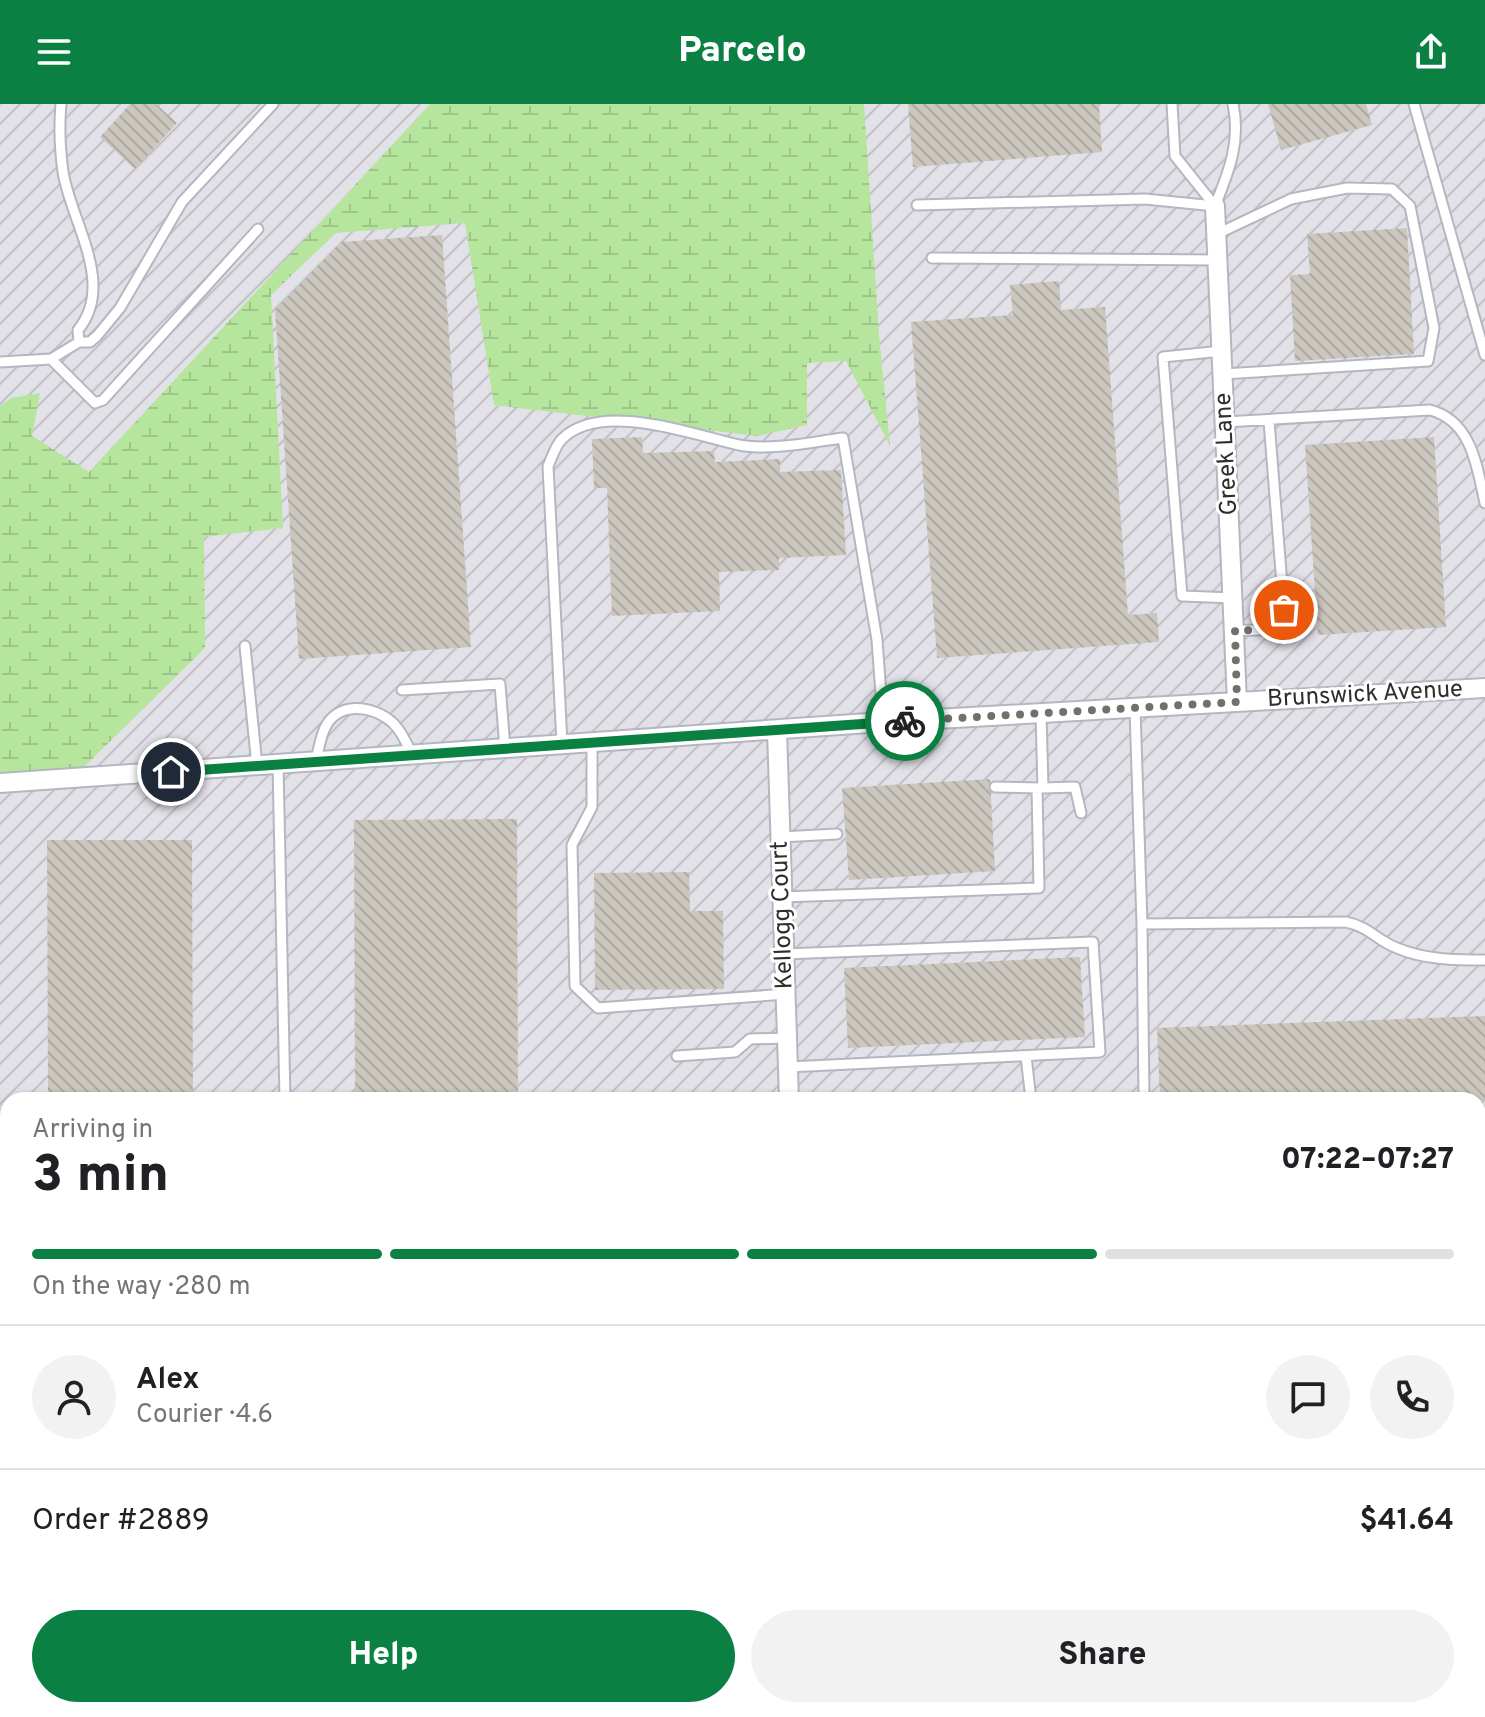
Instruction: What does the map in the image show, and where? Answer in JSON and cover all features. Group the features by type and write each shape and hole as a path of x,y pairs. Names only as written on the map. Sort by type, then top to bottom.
{"street":[{"name":"Greek Lane","path":"1215,206 1237,702"},
{"name":"Brunswick Avenue","path":"0,783 883,722 1485,688"},
{"name":"Kellogg Court","path":"777,730 789,1092"}],"lane":[{"path":"61,104 63,174 94,284 87,319 78,330 79,342"},
{"path":"0,362 51,359 79,342 90,342 97,336 120,308 182,202 273,104"},
{"path":"1172,104 1175,156 1215,206"},
{"path":"1215,206 1234,159 1237,120 1233,104"},
{"path":"1414,104 1485,355"},
{"path":"1216,234 1291,199 1347,188 1392,189 1410,206 1434,328 1428,361 1223,374"},
{"path":"917,205 1145,199 1215,206"},
{"path":"51,359 95,403 103,400 258,229"},
{"path":"932,258 1217,260"},
{"path":"1222,351 1163,357 1182,596 1234,598"},
{"path":"1225,422 1430,410 1441,413 1467,439 1475,457 1485,503"},
{"path":"562,745 548,466 560,440 579,426 625,421 706,435 741,446 843,438 877,640 883,722"},
{"path":"1235,630 1271,629 1282,620 1284,610 1269,421"},
{"path":"245,646 257,766"},
{"path":"402,690 500,684 505,749"},
{"path":"1465,690 1485,698"},
{"path":"316,762 324,730 332,717 355,707 381,714 392,722 412,755"},
{"path":"1135,709 1144,1092"},
{"path":"782,897 1039,888 1041,714"},
{"path":"592,743 592,807 572,845 575,986 598,1008 786,994"},
{"path":"278,764 285,1092"},
{"path":"995,787 1075,787 1081,813"},
{"path":"780,837 837,834"},
{"path":"1142,924 1346,922 1365,926 1394,947 1426,958 1485,960"},
{"path":"784,954 1093,942 1100,1052 788,1067"},
{"path":"677,1056 735,1052 750,1039 787,1038"},
{"path":"1026,1056 1030,1092"}],"shaded area":[{"path":"0,104 1485,104 1485,1092 0,1092"}],"green space":[{"path":"430,104 864,104 879,335 890,446 846,361 807,363 807,425 758,436 494,405 465,223 336,233 271,295 283,528 204,537 205,648 81,770 0,780 0,406 11,398 40,393 32,436 89,472"}],"building":[{"path":"130,104 156,104 177,123 135,169 100,137"},
{"path":"908,104 1099,104 1102,152 913,167"},
{"path":"1268,104 1366,104 1372,125 1281,150"},
{"path":"1407,228 1414,354 1295,361 1290,275 1310,274 1307,234"},
{"path":"442,235 471,647 299,659 275,310 341,242"},
{"path":"1059,281 1061,310 1105,307 1128,615 1157,613 1159,642 937,658 911,322 1013,315 1010,285"},
{"path":"642,437 643,453 714,451 715,462 780,459 780,472 841,470 846,555 779,558 779,570 719,572 720,611 612,616 607,488 594,488 592,439"},
{"path":"1434,437 1446,627 1318,635 1305,445"},
{"path":"990,779 995,871 849,880 842,788"},
{"path":"517,819 518,1092 355,1092 354,820"},
{"path":"47,840 192,840 193,1092 48,1092"},
{"path":"689,872 690,911 723,911 724,989 595,990 594,873"},
{"path":"1080,957 1085,1037 848,1048 844,968"},
{"path":"1485,1016 1485,1092 1160,1092 1157,1028"}],"way so far":[{"path":"905,721 1237,702 1235,630 1265,631 1276,627 1282,620 1284,610"}],"route":[{"path":"171,772 905,721"}]}
